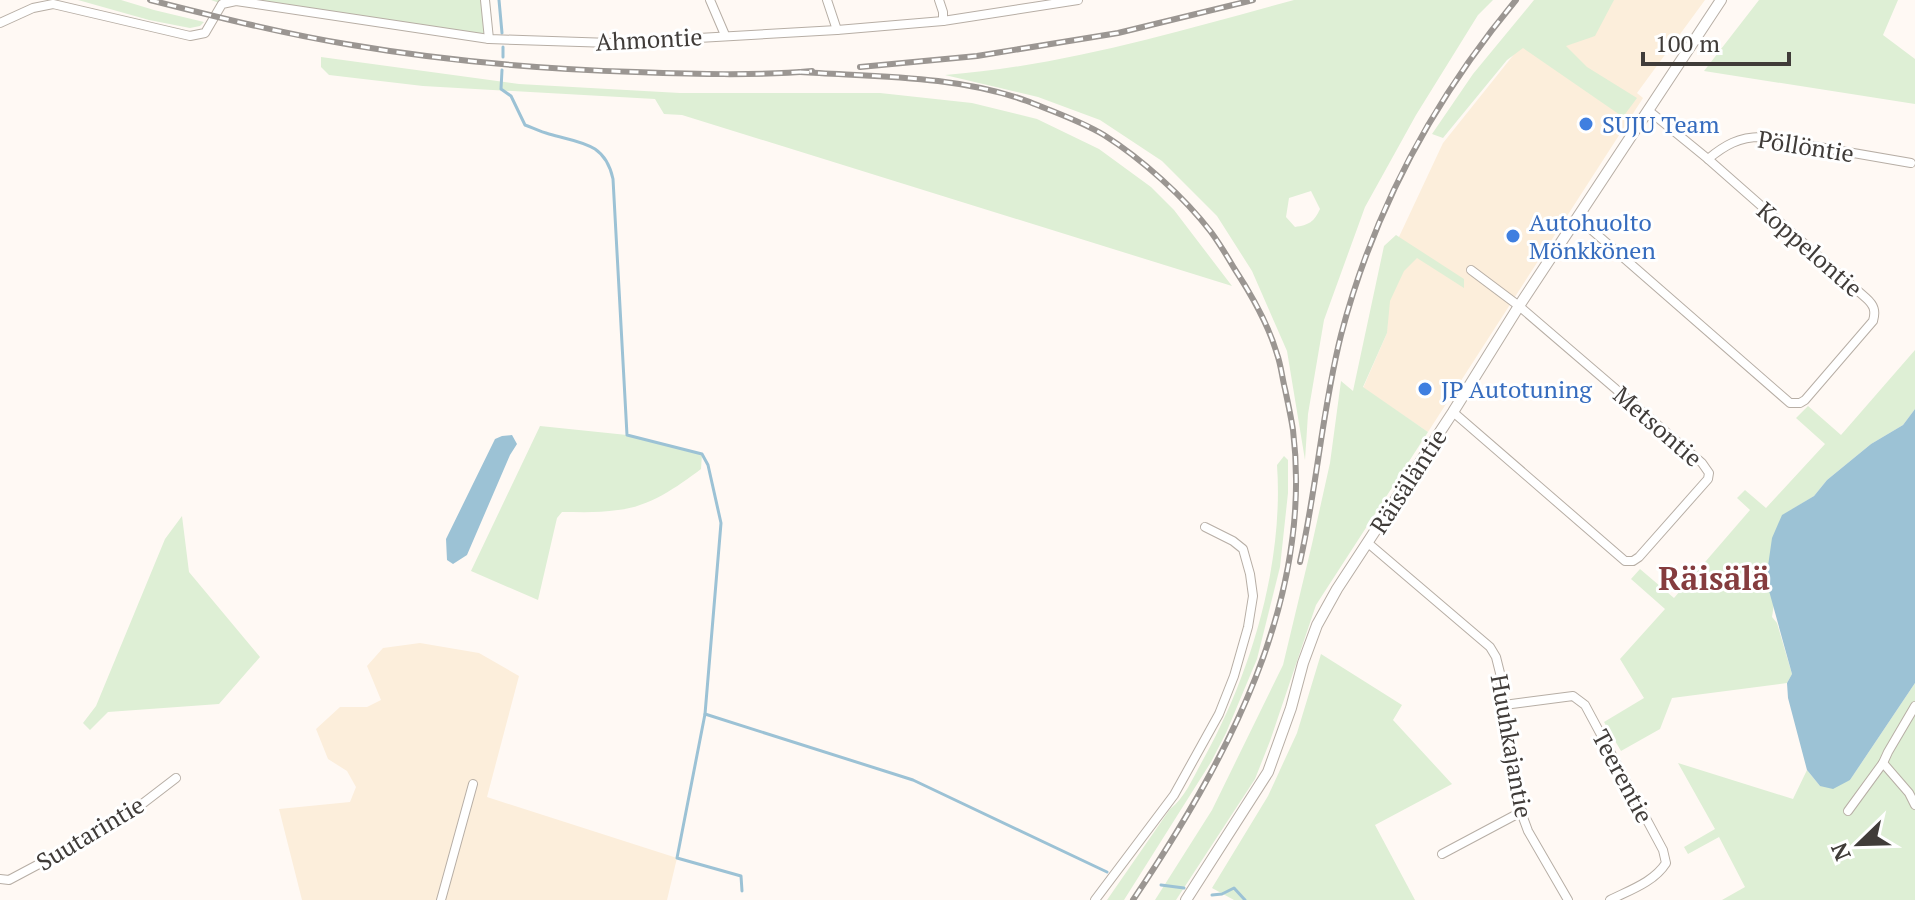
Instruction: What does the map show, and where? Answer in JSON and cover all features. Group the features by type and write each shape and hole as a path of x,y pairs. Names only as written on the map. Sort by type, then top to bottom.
{"street":[{"path":"485,0 489,39"},
{"path":"710,0 725,35"},
{"path":"827,0 837,30"},
{"path":"939,0 943,21"},
{"name":"Ahmontie","path":"0,23 33,8 53,4 190,36 205,33 222,4 236,1 489,39 611,43 943,21 1078,0"},
{"name":"Räisäläntie","path":"1186,900 1268,772 1317,625 1519,306 1721,0"},
{"name":"Koppelontie","path":"1578,218 1790,403 1805,400 1870,324 1875,315 1874,308 1866,298 1648,110"},
{"name":"Pöllöntie","path":"1708,159 1732,141 1761,137 1911,163"},
{"path":"1471,270 1519,306"},
{"name":"Metsontie","path":"1453,412 1625,561 1638,559 1707,482 1709,473 1702,463 1519,306"},
{"path":"1095,900 1174,795 1219,714 1234,676 1251,612 1253,596 1250,574 1243,549 1205,527"},
{"name":"Huuhkajantie","path":"1368,543 1490,647 1496,657 1521,812 1528,831 1568,900"},
{"name":"Teerentie","path":"1504,705 1573,696 1585,705 1610,749 1663,850 1666,863 1651,878 1610,900"},
{"path":"1848,811 1883,763 1915,706"},
{"path":"1883,763 1909,793 1915,805"},
{"name":"Suutarintie","path":"0,879 9,880 120,821 176,778"},
{"path":"441,900 473,784"},
{"path":"1442,854 1521,812"}],"shaded area":[{"path":"1561,0 1705,0 1637,93 1643,98 1428,432 1363,388 1387,333 1390,256 1443,143"},
{"path":"420,643 479,653 519,676 487,797 677,858 667,900 302,900 279,809 350,802 356,787 347,771 328,759 316,729 340,707 367,707 381,700 367,666 383,648"}],"green space":[{"path":"78,0 121,0 204,22 190,28"},
{"path":"211,0 485,0 489,39 282,9 222,4"},
{"path":"1294,0 1493,0 1478,15 1416,115 1365,207 1324,320 1308,414 1305,460 1287,351 1252,271 1217,216 1162,161 1100,120 1038,97 945,75 1077,55","holes":["1311,191 1320,209 1313,220 1300,226 1295,227 1286,217 1289,198"]},
{"path":"1534,0 1614,0 1595,36 1566,46 1587,67 1637,98 1623,117 1523,48 1507,60 1443,138 1432,134 1473,74"},
{"path":"1759,0 1898,0 1883,35 1915,59 1915,104 1704,71"},
{"path":"321,57 519,84 680,93 880,93 972,103 1037,119 1099,149 1151,187 1174,210 1232,286 682,115 664,114 655,99 423,86 329,75 321,67"},
{"path":"1396,235 1464,279 1464,288 1417,258 1404,271 1390,301 1387,333 1363,387 1428,432 1316,605 1255,779 1176,900 1155,900 1212,810 1283,665 1330,463 1341,381 1353,391 1384,246"},
{"path":"1915,350 1915,409 1903,425 1871,444 1827,480 1814,496 1783,515 1766,580 1774,604 1772,617 1777,623 1792,674 1787,683 1672,698 1660,729 1621,751 1604,722 1644,698 1620,659 1665,609 1631,579 1640,569 1674,598 1750,510 1737,498 1745,490 1766,508 1825,444 1796,418 1808,406 1841,435"},
{"path":"540,426 627,435 702,454 701,469 652,500 611,511 562,512 557,518 538,600 471,571"},
{"path":"1284,456 1288,460 1288,493 1280,567 1257,659 1211,762 1124,900 1107,900 1185,792 1236,691 1261,617 1269,579 1278,502 1277,465"},
{"path":"182,516 189,572 260,657 219,704 108,712 90,730 83,723 96,706 165,539"},
{"path":"1321,654 1402,705 1393,720 1452,784 1375,825 1415,900 1234,900 1212,888 1268,796 1297,733"},
{"path":"1915,683 1915,900 1722,900 1745,887 1719,837 1688,854 1684,847 1715,829 1678,763 1793,799 1807,770 1820,786 1850,780"}],"water":[{"path":"1915,409 1915,683 1850,780 1833,789 1820,786 1807,770 1788,698 1787,683 1792,674 1766,580 1772,538 1782,515 1814,496 1827,480 1871,444 1903,425"},
{"path":"512,435 517,444 467,555 453,564 447,560 446,539 495,439"}],"waterway":[{"path":"499,0 502,33"},
{"path":"503,47 503,57"},
{"path":"502,70 501,89 511,96 525,125 590,146 609,167 613,179 627,435 702,454 708,465 721,523 705,714 677,858 741,876 742,891"},
{"path":"705,714 913,780 1107,872"},
{"path":"1161,885 1184,888"},
{"path":"1212,895 1234,888 1245,900"}],"railway":[{"path":"150,0 301,36 458,60 658,73 812,71"},
{"path":"860,67 977,56 1118,33 1253,0"},
{"path":"1300,562 1334,363 1371,244 1389,200 1433,117 1458,77 1516,0"},
{"path":"800,72 972,86 1027,101 1095,130 1147,167 1200,219 1247,288 1269,331 1280,362 1292,425 1296,494 1290,557 1276,618 1230,736 1200,793 1133,900"}],"place":[{"name":"SUJU Team","path":"1586,124"},
{"name":"Autohuolto Mönkkönen","path":"1513,236"},
{"name":"JP Autotuning","path":"1425,389"}],"district":[{"name":"Räisälä","path":"1714,578"}]}
